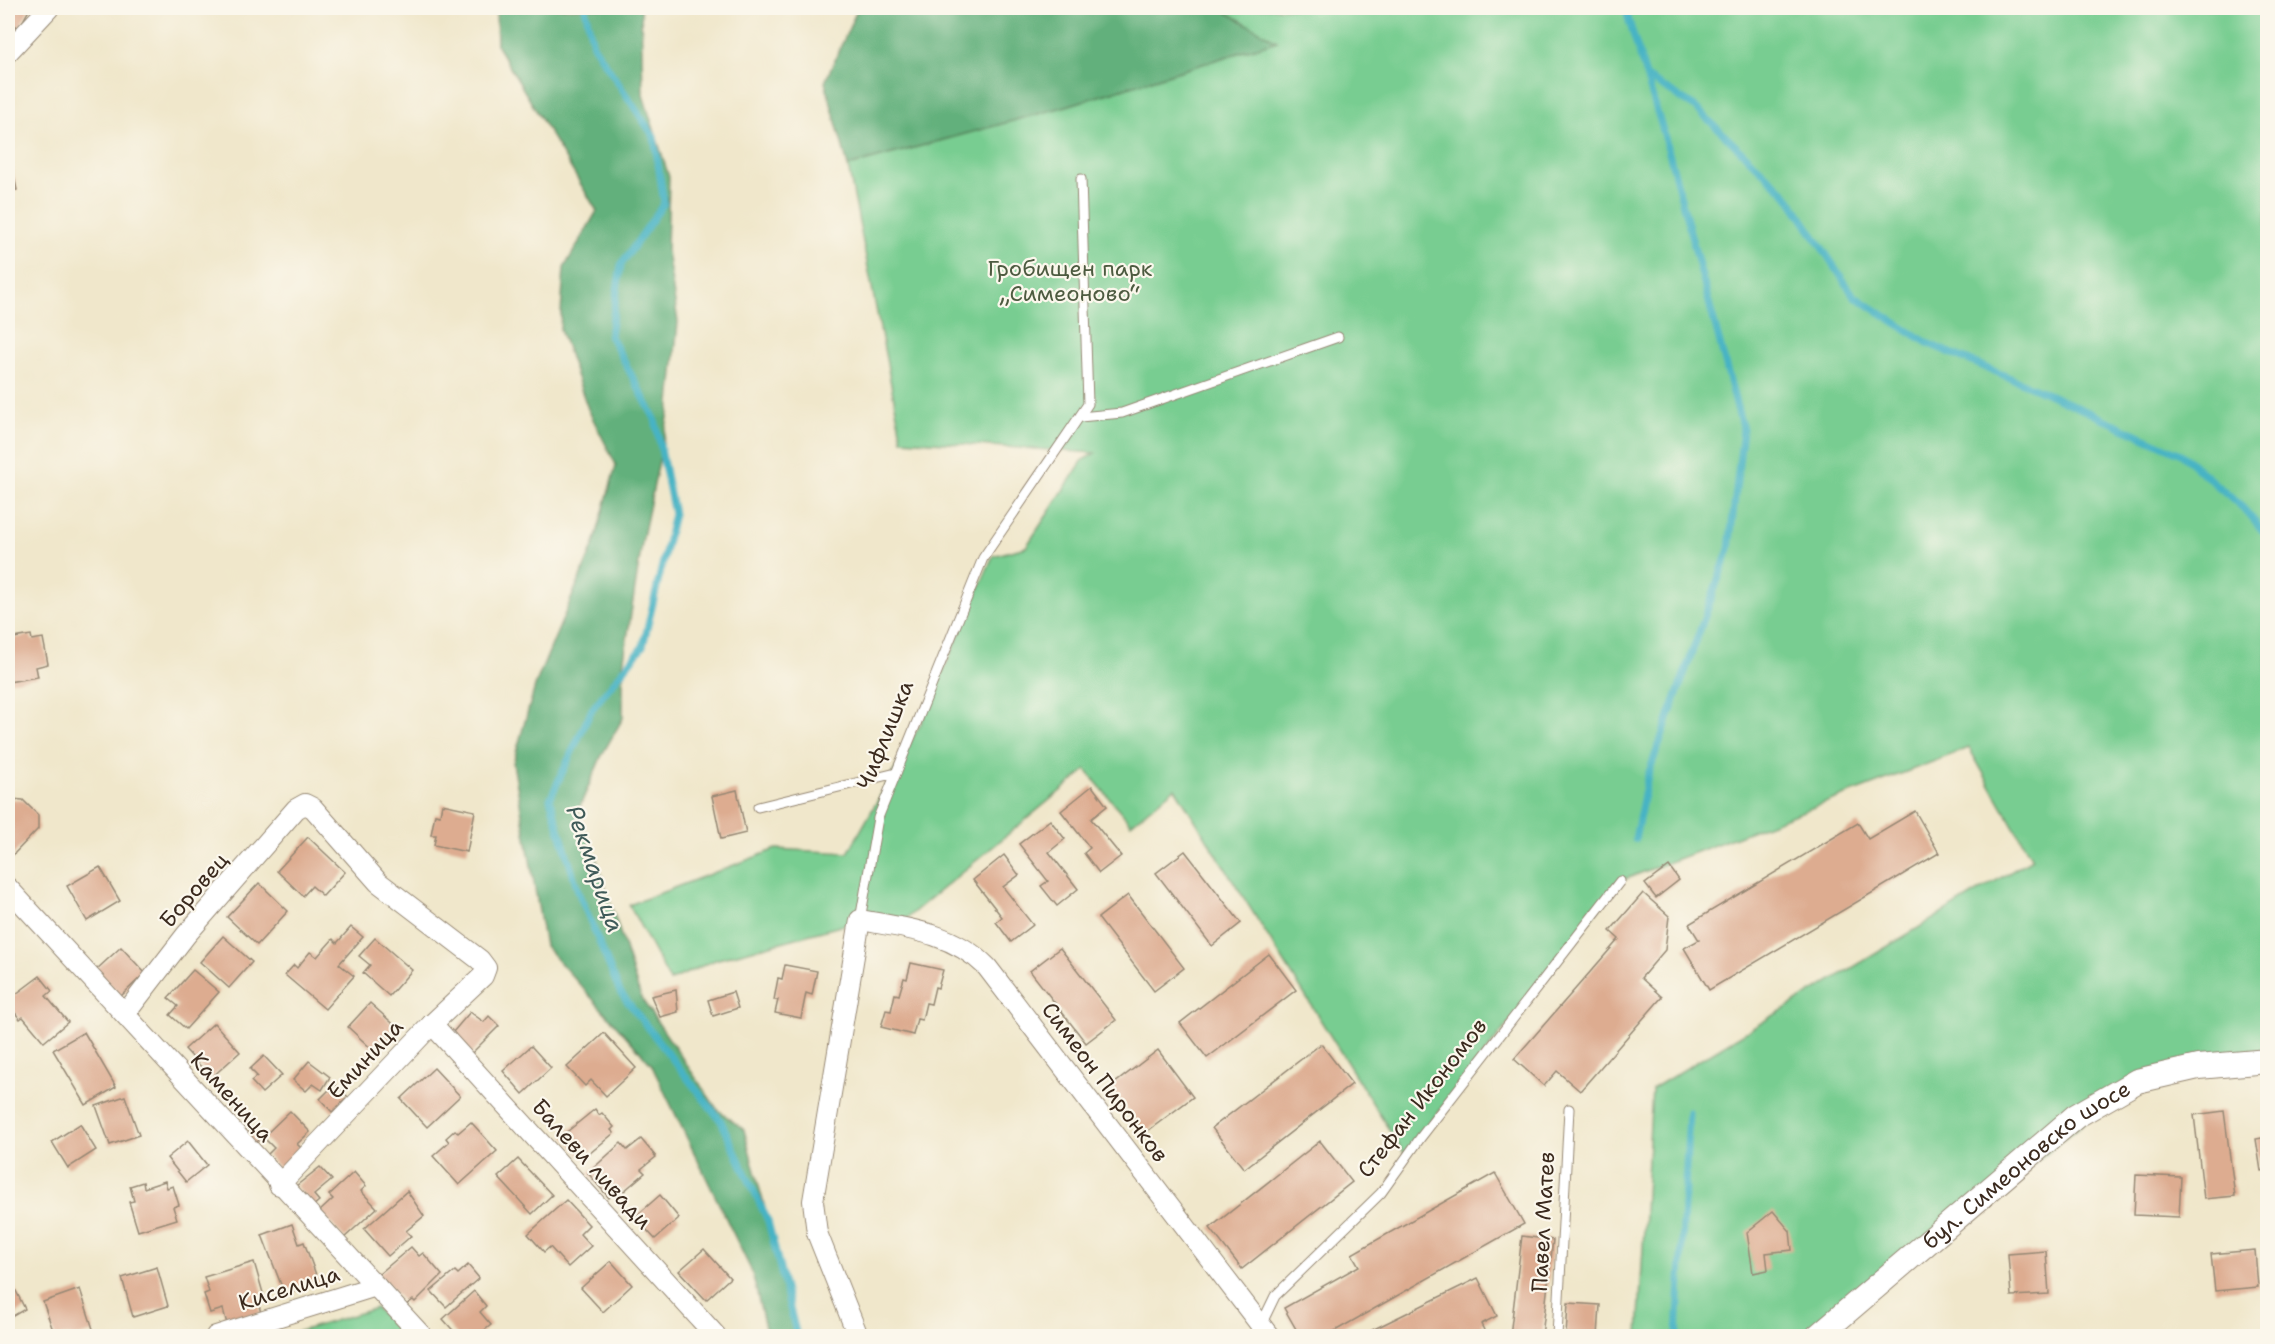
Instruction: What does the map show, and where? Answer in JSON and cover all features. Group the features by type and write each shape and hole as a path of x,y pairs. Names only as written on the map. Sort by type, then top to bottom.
{"street":[{"path":"8,52 49,8"},
{"name":"Еминица","path":"279,1185 432,1024 483,975 486,968 480,960 378,882 313,808 305,804"},
{"name":"Боровец","path":"125,1014 186,935 296,810 305,804"},
{"name":"Каменица","path":"8,888 279,1185 422,1336"},
{"name":"Симеон Пиронков","path":"860,921 940,935 971,951 994,976 1261,1333"},
{"name":"Чифлишка","path":"858,1336 817,1233 813,1201 860,921"},
{"name":"Балеви ливади","path":"432,1024 717,1336"},
{"name":"бул. Симеоновско шосе","path":"1818,1336 2076,1116 2137,1081 2198,1067 2268,1061"},
{"name":"Киселица","path":"216,1336 376,1286"}],"lane":[{"name":"Чифлишка","path":"860,921 878,818 983,558 1088,404 1081,179"},
{"path":"1080,417 1122,413 1338,337"},
{"path":"758,807 896,773"},
{"name":"Стефан Икономов","path":"1261,1333 1275,1296 1381,1193 1421,1137 1620,881"},
{"name":"Павел Матев","path":"1557,1336 1569,1108"}],"green space":[{"path":"496,8 641,8 643,95 669,177 667,251 678,322 669,413 643,537 623,665 623,718 602,755 577,813 597,861 641,998 717,1109 744,1130 799,1336 767,1336 752,1272 651,1064 545,946 513,763 536,683 594,544 616,465 588,409 560,329 564,268 597,211 497,46"},
{"path":"858,8 1219,8 1277,41 1063,107 848,166 825,82"},
{"name":"Гробищен парк „Симеоново“","path":"1219,8 2267,8 2267,1061 2137,1081 1818,1336 1638,1336 1652,1089 2032,859 1969,748 1620,881 1405,1155 1175,788 1131,824 1086,770 897,926 859,921 715,960 670,981 629,905 776,849 848,853 921,723 993,556 1026,547 1083,460 1095,453 902,440 848,166 1063,107 1276,41"},
{"path":"376,1308 403,1336 284,1336"}],"building":[{"path":"8,8 30,8 19,28 8,21"},
{"path":"8,150 17,190 9,192 13,207 8,208"},
{"path":"31,635 32,640 43,638 48,664 36,667 38,677 8,682 8,639"},
{"path":"1092,786 1107,806 1091,819 1121,856 1099,873 1084,853 1090,848 1061,811"},
{"path":"737,790 746,833 721,839 712,796"},
{"path":"11,799 23,800 38,815 38,829 10,858 8,855 8,802"},
{"path":"442,804 475,811 467,852 434,845 436,835 431,835 435,814 440,815"},
{"path":"1915,811 1939,853 1709,990 1684,948 1699,940 1689,924 1858,823 1868,839"},
{"path":"1050,820 1065,839 1049,852 1078,889 1057,906 1041,886 1048,881 1019,844"},
{"path":"308,837 345,872 323,896 312,886 303,896 277,871"},
{"path":"1185,851 1241,923 1212,946 1156,873"},
{"path":"1004,855 1019,875 1003,887 1033,925 1011,942 996,922 1002,917 973,880"},
{"path":"1669,866 1679,880 1656,898 1645,884"},
{"path":"100,867 120,901 87,921 67,886"},
{"path":"259,883 288,911 257,945 227,917"},
{"path":"1643,893 1669,916 1665,950 1641,978 1662,997 1580,1091 1557,1071 1544,1086 1514,1059 1619,939 1610,931"},
{"path":"1128,895 1184,968 1154,991 1098,918"},
{"path":"351,927 363,937 339,964 354,976 325,1009 285,975 294,965 297,968 310,952 317,957 333,939 337,943"},
{"path":"223,936 252,962 229,988 200,962"},
{"path":"375,938 412,970 389,996 363,973 370,965 359,956"},
{"path":"121,947 145,973 121,996 96,970"},
{"path":"1060,948 1116,1020 1086,1043 1030,971"},
{"path":"1269,954 1296,990 1207,1058 1180,1023"},
{"path":"911,963 943,970 938,988 935,987 931,1004 926,1003 922,1020 917,1019 913,1035 881,1027 886,1010 891,1011 895,994 899,995 904,978 907,979"},
{"path":"785,965 817,971 812,995 806,993 801,1018 775,1013 778,1000 774,1000 778,978 782,979"},
{"path":"193,970 219,992 186,1029 170,1015 178,1006 168,998"},
{"path":"40,976 52,991 46,996 68,1022 44,1042 23,1017 20,1019 8,1004 8,1000"},
{"path":"676,990 678,1012 660,1017 651,996"},
{"path":"733,992 738,1008 713,1016 708,1000"},
{"path":"370,1003 400,1030 377,1054 348,1027"},
{"path":"470,1012 484,1022 489,1016 499,1026 471,1054 453,1032"},
{"path":"214,1023 240,1052 211,1078 185,1049"},
{"path":"84,1032 116,1087 86,1105 53,1050"},
{"path":"604,1033 636,1068 606,1096 591,1080 585,1086 567,1067"},
{"path":"1321,1044 1352,1084 1244,1169 1212,1128"},
{"path":"531,1046 551,1068 523,1094 503,1071"},
{"path":"1158,1050 1193,1097 1145,1133 1110,1087"},
{"path":"264,1056 282,1075 262,1093 251,1081 257,1076 250,1069"},
{"path":"309,1061 330,1077 322,1090 313,1084 306,1091 293,1080"},
{"path":"434,1068 460,1096 427,1127 401,1099"},
{"path":"335,1084 348,1097 332,1112 320,1099"},
{"path":"125,1096 139,1135 110,1145 96,1106"},
{"path":"595,1109 599,1115 602,1113 614,1127 611,1130 614,1133 583,1159 563,1135"},
{"path":"290,1111 310,1132 297,1144 303,1150 282,1171 267,1155 274,1148 263,1137"},
{"path":"2224,1111 2235,1196 2204,1199 2194,1115"},
{"path":"471,1122 497,1151 459,1185 433,1156 449,1142 446,1138 455,1130 458,1133"},
{"path":"80,1124 96,1150 68,1168 52,1142"},
{"path":"253,1128 262,1137 253,1146 244,1136"},
{"path":"2268,1137 2268,1170 2261,1171 2256,1139"},
{"path":"641,1139 656,1157 641,1169 645,1173 624,1191 621,1188 609,1198 588,1173 621,1143 627,1150"},
{"path":"188,1141 207,1165 186,1182 167,1158"},
{"path":"1320,1141 1352,1182 1242,1269 1210,1228"},
{"path":"518,1159 552,1195 532,1214 498,1177"},
{"path":"320,1167 332,1180 314,1195 319,1201 313,1206 296,1186"},
{"path":"354,1172 366,1186 361,1191 377,1208 344,1238 320,1211 333,1199 329,1195"},
{"path":"1495,1173 1524,1224 1326,1336 1300,1336 1284,1308 1359,1266 1352,1254"},
{"path":"2136,1175 2181,1177 2179,1217 2134,1215"},
{"path":"165,1181 167,1188 173,1186 179,1205 173,1207 177,1219 138,1231 129,1202 134,1201 130,1186 143,1182 144,1188"},
{"path":"407,1191 424,1216 406,1231 411,1236 388,1256 364,1229"},
{"path":"660,1195 679,1218 655,1239 635,1217"},
{"path":"566,1200 589,1225 580,1234 591,1246 568,1267 550,1247 544,1252 528,1234"},
{"path":"1773,1211 1790,1231 1792,1250 1766,1253 1768,1270 1753,1273 1747,1232"},
{"path":"292,1224 299,1244 304,1242 319,1283 285,1295 262,1235"},
{"path":"1522,1236 1553,1240 1542,1336 1510,1336"},
{"path":"411,1247 419,1256 423,1253 442,1275 415,1302 413,1300 406,1305 379,1274"},
{"path":"704,1249 730,1278 706,1300 679,1271"},
{"path":"2255,1250 2258,1287 2215,1291 2211,1254"},
{"path":"2046,1251 2049,1294 2011,1296 2008,1254"},
{"path":"611,1261 632,1285 603,1312 581,1288"},
{"path":"254,1262 265,1300 258,1302 261,1313 227,1324 223,1309 210,1313 204,1294 209,1292 204,1277"},
{"path":"468,1265 479,1278 446,1307 431,1291 455,1271 458,1274"},
{"path":"157,1267 168,1306 133,1317 122,1278"},
{"path":"8,1275 25,1309 8,1319"},
{"path":"1478,1278 1497,1316 1481,1324 1487,1336 1360,1336"},
{"path":"80,1289 94,1332 80,1336 55,1336 43,1302"},
{"path":"474,1291 486,1306 480,1312 491,1325 477,1336 458,1336 443,1319"},
{"path":"1568,1303 1600,1305 1598,1336 1566,1336"}],"waterway":[{"name":"Рекмарица","path":"585,8 593,45 654,137 664,203 621,265 610,335 655,419 674,514 643,646 592,709 550,799 579,894 620,992 721,1121 768,1221 797,1336"},
{"path":"1625,8 1664,134 1743,430 1729,549 1648,775 1635,839"},
{"path":"1647,77 1695,107 1787,195 1854,296 1929,344 2037,389 2181,454 2243,508 2268,537"},
{"path":"1677,1336 1689,1112"}]}
